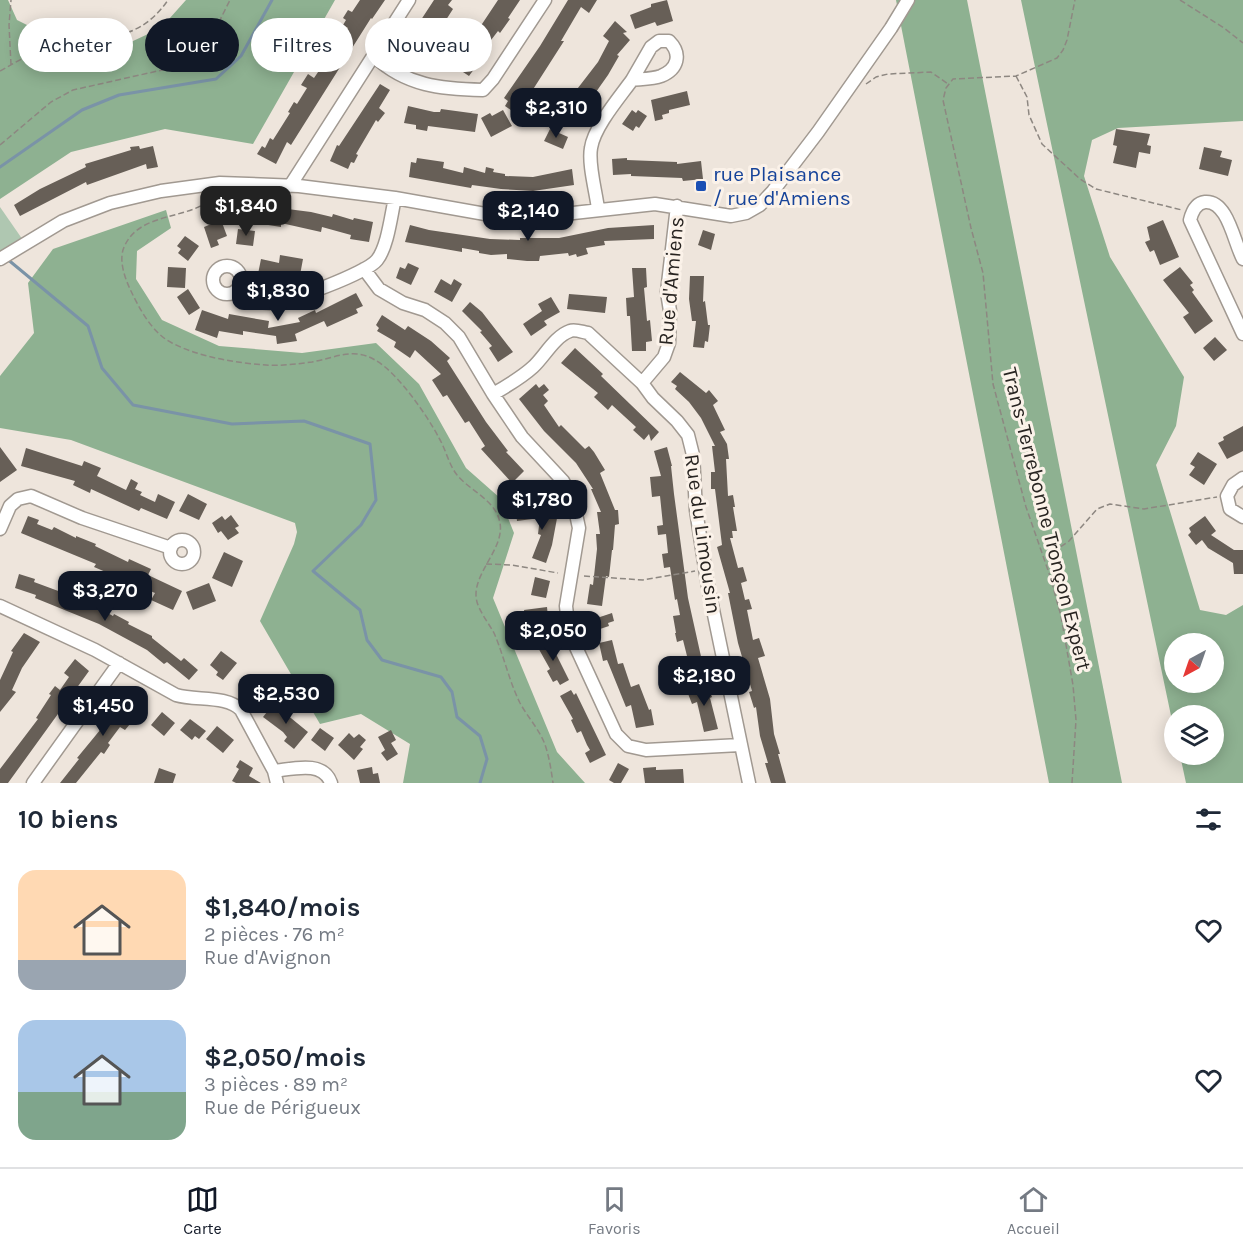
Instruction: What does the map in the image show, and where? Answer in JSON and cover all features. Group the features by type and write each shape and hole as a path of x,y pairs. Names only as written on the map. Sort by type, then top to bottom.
{"street":[{"path":"398,18 409,0"},
{"path":"397,72 428,86 483,90 493,79 544,0"},
{"path":"5,256 63,221 110,203 161,191 220,183 290,186 394,198 502,217 537,217 655,204 731,216 746,213 760,205 773,191 818,132 908,0"},
{"path":"290,186 365,70"},
{"path":"598,209 590,158 591,147 595,134 632,80"},
{"path":"234,293 262,302 281,302 302,296 364,269 379,259 384,248 394,198"},
{"path":"1243,259 1225,213 1216,204 1204,202 1197,206 1190,220 1243,334"},
{"name":"Rue d'Amiens","path":"642,383 664,357 669,343 670,311 667,292 677,206"},
{"path":"364,269 378,289 397,300 424,310 445,323 459,337 522,437 563,481 573,501 579,528 566,606 569,632 616,734 628,746 646,750 740,745"},
{"name":"Rue du Limousin","path":"494,394 532,368 563,335 572,330 588,333 642,383 688,435 693,455 696,510 705,569 749,783"},
{"path":"1243,478 1233,485 1227,496 1230,509 1243,517"},
{"path":"0,529 10,506 18,499 31,496 82,518 171,548"},
{"path":"0,606 59,632 176,695 189,699 207,699 235,704 241,710 276,777 311,768 321,769 331,783"},
{"path":"33,783 119,663"}],"path":[{"path":"11,0 9,25 11,65"},
{"path":"0,71 35,51 78,37 118,35 143,26 163,8 168,0"},
{"path":"0,145 51,102 73,90 180,66 198,54 210,39 230,0"},
{"path":"860,92 876,77 888,74 931,72 949,85 953,80 964,77 1016,75 1057,58 1067,40 1075,0"},
{"path":"1179,0 1224,28 1243,43"},
{"path":"1016,75 1027,97 1029,115 1042,144 1080,179 1096,189 1192,212"},
{"name":"Trans-Terrebonne Tronçon Expert","path":"949,85 943,100 983,273 993,384 1026,507 1061,616 1073,685 1076,720 1072,783"},
{"path":"220,183 216,195 207,204 150,222 132,235 125,244 121,258 126,282 140,310 159,333 171,343 207,355 249,364 313,362 338,354 359,354 375,359 414,399 439,437 457,475 483,497 496,512 501,523 499,543 486,564 477,592 477,603 494,633 520,701 544,742 551,765 552,783"},
{"path":"1044,558 1069,541 1097,509 1110,504 1144,509 1227,496"},
{"path":"486,564 511,565 570,575 643,580 705,569"}],"green space":[{"path":"0,0 8,0 18,20 18,72 133,72 133,41 145,35 145,72 239,72 239,18 170,18 186,0 335,0 325,18 251,18 251,72 294,72 253,144 165,129 71,152 0,199"},
{"path":"896,0 967,0 1122,783 1049,783"},
{"path":"1021,0 1243,0 1243,121 1118,128 1092,140 1084,176 1110,257 1184,377 1176,426 1156,465 1200,610 1226,615 1243,605 1243,783 1186,783 1182,765 1224,765 1224,705 1169,705 1166,693 1224,693 1224,633 1164,633 1164,682"},
{"path":"0,207 25,243 0,259"},
{"path":"166,210 171,228 137,251 136,279 162,320 219,346 302,353 376,343 419,384 466,468 500,498 514,533 493,598 557,752 585,783 403,783 410,744 361,714 320,724 260,621 294,544 297,532 295,523 71,440 0,428 0,376 34,333 28,283 53,249"}],"building":[{"path":"360,0 385,0 373,18 365,18 365,28 353,47 353,18 343,18 348,10 352,12"},
{"path":"434,0 452,0 448,5 453,9 447,18 422,18"},
{"path":"498,0 520,0 500,33 498,31 492,39 492,18 486,18"},
{"path":"568,0 597,0 589,13 581,7 561,41 564,41 532,91 526,88 517,100 525,105 518,115 505,106 508,101 504,98"},
{"path":"667,0 673,21 657,26 655,22 635,29 630,15 651,7 651,4"},
{"path":"615,21 627,32 623,33 630,40 617,55 619,56 608,75 572,126 560,117 574,99 571,97 598,62 609,41 603,36"},
{"path":"318,72 337,72 291,145 287,142 276,164 257,154 262,146 265,148 270,138 273,140 290,113 288,112 294,102 297,104 307,88 301,85 308,74 314,78"},
{"path":"380,84 390,90 379,108 385,113 378,122 376,120 356,154 358,155 354,163 351,162 348,169 330,161 337,145 339,146"},
{"path":"687,91 690,105 669,110 669,113 662,115 663,119 655,121 651,100"},
{"path":"408,106 434,112 440,112 441,109 478,114 475,132 428,126 427,131 416,129 416,125 404,123"},
{"path":"503,110 512,126 491,137 481,118 490,113 492,116"},
{"path":"632,110 636,113 638,110 647,116 639,128 636,126 633,131 622,124"},
{"path":"550,129 568,137 563,149 544,141"},
{"path":"1116,129 1150,134 1147,145 1151,146 1150,154 1139,152 1136,168 1113,163 1117,146 1113,145"},
{"path":"139,146 140,149 153,146 158,167 147,169 146,164 87,185 86,182 20,216 14,205 40,189 86,167 85,164 131,150 130,147"},
{"path":"1204,147 1222,151 1220,157 1232,160 1228,176 1199,169"},
{"path":"417,158 444,162 443,168 463,173 464,167 485,173 486,167 494,169 493,172 505,174 505,176 533,177 572,169 574,185 533,191 472,185 471,188 409,177 411,162 416,163"},
{"path":"627,158 627,160 677,162 677,164 701,161 703,179 683,181 682,178 613,175 612,159"},
{"path":"264,206 332,217 333,214 353,220 354,218 373,222 369,242 350,239 351,235 322,227 321,232 281,223 281,227 262,224"},
{"path":"221,220 227,236 217,240 219,245 211,248 204,227"},
{"path":"1163,220 1179,257 1160,265 1154,250 1150,252 1145,242 1150,240 1147,227"},
{"path":"410,225 490,239 520,240 520,238 559,238 608,228 654,225 654,239 604,241 605,245 586,248 588,254 577,257 576,254 569,256 568,253 540,256 539,261 527,261 507,259 507,254 491,255 462,248 462,252 405,242"},
{"path":"238,229 255,231 253,246 236,244"},
{"path":"703,230 715,234 711,250 698,245"},
{"path":"185,236 199,246 188,261 178,253 181,249 177,246"},
{"path":"280,255 303,259 300,275 286,273 285,276 274,274 273,277 258,274 261,259 279,263"},
{"path":"408,263 419,268 411,285 396,278 400,267 405,269"},
{"path":"168,267 186,268 185,288 167,287"},
{"path":"1180,267 1193,283 1190,285 1194,290 1192,292 1213,321 1195,334 1183,317 1189,313 1163,280"},
{"path":"632,268 646,268 647,287 644,288 647,321 650,320 652,341 646,342 646,351 632,351 630,316 627,316 626,298 634,297"},
{"path":"690,276 704,276 703,302 705,301 708,325 710,325 708,342 705,341 704,348 693,347 696,321 692,321 689,299"},
{"path":"441,279 451,285 454,279 462,284 452,302 434,292"},
{"path":"188,289 200,308 189,315 177,297"},
{"path":"356,293 363,306 356,309 358,313 327,327 324,321 295,334 297,341 277,344 276,336 243,331 243,335 219,331 217,338 195,330 202,310 228,319 229,314 269,321 268,328 300,322 298,318 315,310 316,313"},
{"path":"569,294 607,297 605,313 567,309"},
{"path":"551,297 560,312 544,321 547,325 531,336 523,324 542,311 538,304"},
{"path":"470,302 482,312 513,352 498,362 489,348 492,346 480,332 482,331 462,311"},
{"path":"382,315 405,330 408,326 431,341 450,358 447,361 486,422 508,451 506,452 524,471 512,483 481,449 485,446 469,421 465,423 447,395 443,397 432,380 441,374 415,350 410,358 394,347 396,342 377,331 379,328 376,325"},
{"path":"1215,337 1227,350 1214,361 1203,348"},
{"path":"575,348 659,432 651,441 649,434 644,440 633,430 636,427 612,405 608,410 594,397 598,393 561,363"},
{"path":"680,372 706,393 709,390 718,401 713,405 725,430 720,432 727,444 729,459 726,459 728,496 733,495 735,507 733,507 737,531 732,531 733,538 730,538 738,568 743,567 747,581 741,583 745,600 749,599 752,609 747,610 753,640 759,638 765,656 758,658 770,699 774,734 786,783 771,783 765,763 768,763 760,736 756,707 754,708 749,692 752,691 738,643 728,593 730,593 717,547 722,545 715,489 711,489 711,472 715,472 712,446 715,446 701,418 675,389 677,386 671,382"},
{"path":"536,384 539,388 544,384 549,390 543,395 548,401 544,405 559,427 561,425 585,449 589,446 594,452 605,470 600,473 615,510 618,510 619,524 615,525 609,577 606,576 602,606 587,604 590,584 593,585 597,549 596,534 600,534 597,512 601,512 591,489 593,489 576,463 544,431 519,399"},
{"path":"1243,426 1243,451 1227,459 1218,443 1224,440 1223,437"},
{"path":"0,447 17,470 0,482"},
{"path":"667,447 672,466 688,598 702,661 705,661 707,672 686,676 684,665 689,664 683,640 677,642 673,616 680,615 677,599 675,600 670,567 664,568 662,554 668,553 666,534 658,535 657,526 663,525 660,496 652,497 650,477 661,476 654,451"},
{"path":"26,448 82,466 84,461 101,468 97,476 126,490 131,479 138,483 135,489 142,492 140,495 155,502 158,494 175,502 167,519 141,508 139,511 91,489 90,493 73,485 75,481 21,466"},
{"path":"1198,452 1217,464 1204,485 1189,475 1195,467 1190,464"},
{"path":"536,484 549,497 537,507 528,497 531,495 527,492"},
{"path":"188,494 207,504 199,520 179,511"},
{"path":"534,510 558,513 546,563 532,558 541,535 538,534 540,518 517,521 516,512"},
{"path":"231,515 239,526 235,528 239,533 228,540 221,531 218,533 212,523 222,516 225,520"},
{"path":"28,516 39,520 37,524 52,530 54,527 76,538 76,536 96,544 95,546 128,562 129,559 151,569 148,575 182,591 173,610 151,600 155,593 94,567 96,564 21,533"},
{"path":"1205,516 1216,531 1211,535 1234,550 1243,550 1243,574 1234,574 1233,563 1208,548 1202,540 1196,545 1188,535 1191,532 1189,528"},
{"path":"224,552 243,561 232,587 212,578"},
{"path":"19,574 88,602 129,622 128,624 152,636 181,661 184,658 198,670 189,680 167,662 164,664 147,650 99,624 35,598 36,595 15,588"},
{"path":"535,577 550,581 546,598 531,595"},
{"path":"209,583 216,601 193,610 186,592"},
{"path":"547,607 549,628 535,630 534,621 529,621 529,617 525,618 524,610"},
{"path":"612,613 614,621 608,623 609,626 588,633 585,622"},
{"path":"24,633 40,642 22,668 12,690 16,692 0,712 0,680 13,652 11,651"},
{"path":"548,638 569,680 560,685 557,680 553,682 547,671 550,669 536,644"},
{"path":"612,640 618,664 623,663 631,687 639,684 649,710 651,709 654,725 636,728 631,705 626,707 607,660 603,661 599,643"},
{"path":"221,651 237,663 223,680 216,675 218,672 210,665"},
{"path":"75,659 89,671 8,783 0,783 0,769 38,719 36,718 55,686 60,690 69,677 64,673"},
{"path":"707,684 718,729 704,732 697,702 692,704 687,691"},
{"path":"128,689 140,699 125,720 130,724 125,730 120,727 108,743 110,745 104,754 101,752 76,783 60,783 105,724 103,723"},
{"path":"571,690 574,695 576,693 606,755 590,763 585,753 590,750 581,731 577,733 571,720 573,719 560,696"},
{"path":"275,702 308,732 294,749 284,741 287,737 283,732 263,717"},
{"path":"162,712 175,723 164,736 151,725"},
{"path":"190,719 206,731 199,739 195,736 192,740 180,730"},
{"path":"217,726 234,740 223,753 206,739"},
{"path":"320,728 334,738 325,751 311,740"},
{"path":"391,730 396,740 391,743 398,754 387,761 381,753 385,750 378,737"},
{"path":"349,733 354,738 359,734 366,740 360,747 363,749 354,760 338,745"},
{"path":"240,760 253,768 249,776 261,783 232,781 239,769 236,767"},
{"path":"618,763 629,769 621,783 614,783 609,780"},
{"path":"372,767 373,774 378,773 380,783 360,783 357,770"},
{"path":"656,767 656,770 683,769 684,783 645,783 643,768"},
{"path":"159,768 176,774 173,783 154,783"}],"waterway":[{"path":"0,167 82,110 119,95 216,79 241,56 272,0"},
{"path":"6,258 88,326 102,368 133,405 232,424 304,421 370,444 376,500 361,525 313,571 360,610 367,640 382,660 441,677 452,692 457,717 480,736 487,759 480,783"}],"place":[{"name":"rue Plaisance / rue d'Amiens","path":"701,186"}]}
